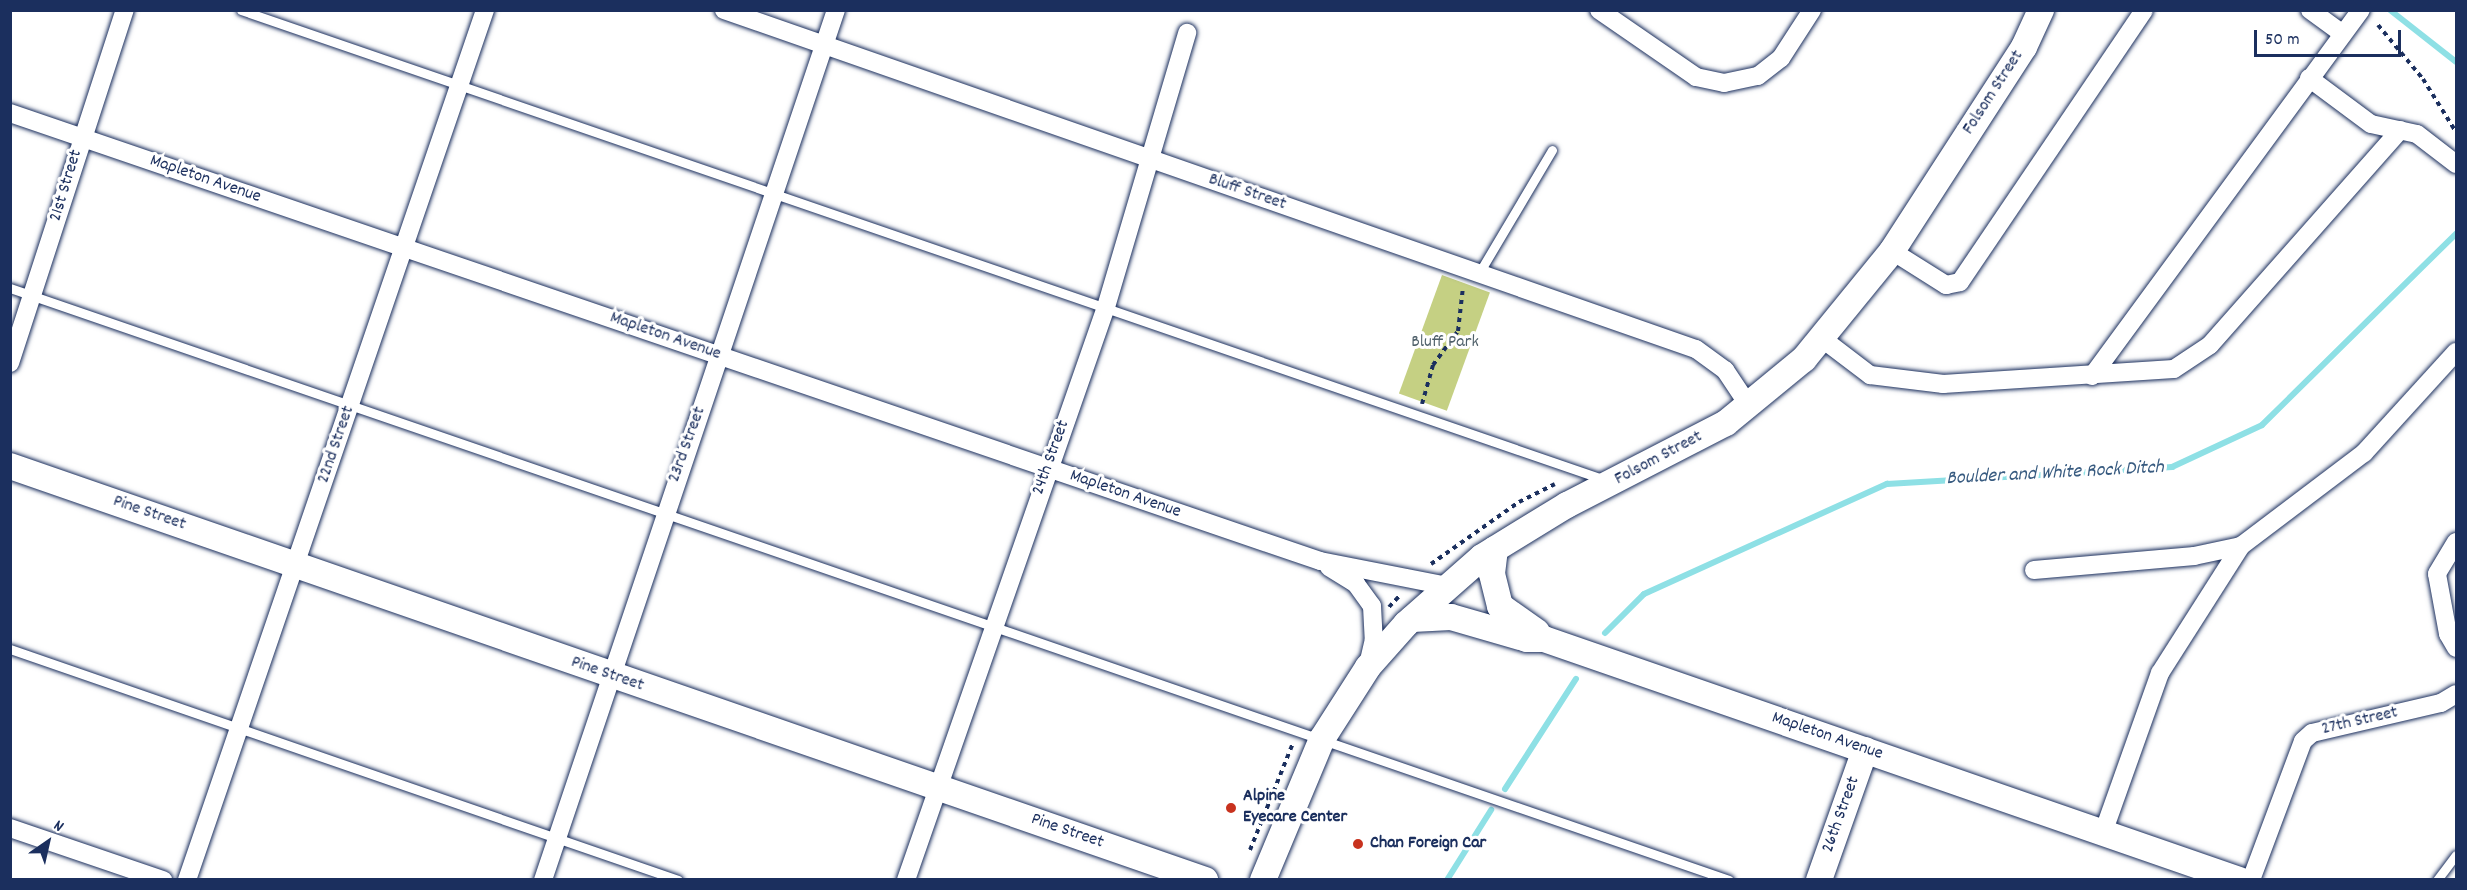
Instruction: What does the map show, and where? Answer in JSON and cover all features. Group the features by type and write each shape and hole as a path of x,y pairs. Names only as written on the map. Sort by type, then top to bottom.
{"street":[{"name":"21st Street","path":"10,363 125,10"},
{"name":"22nd Street","path":"188,879 461,87 485,10"},
{"name":"Bluff Street","path":"724,10 1696,349 1725,370 1749,406"},
{"name":"23rd Street","path":"543,879 663,513 721,355 836,10"},
{"path":"1599,10 1696,77 1724,83 1745,81 1781,58 1812,10"},
{"name":"Folsom Street","path":"1263,879 1311,735 1368,667 1412,619 1447,586 1495,549 1613,483 1674,454 1749,406 1824,340 1892,250 2024,47 2041,10"},
{"path":"1892,250 1946,285 1960,282 2144,10"},
{"path":"2310,10 2345,30"},
{"path":"2092,376 2361,10"},
{"name":"24th Street","path":"906,879 1047,469 1106,307 1187,33"},
{"path":"2309,78 2371,124 2400,130 2430,141 2457,164"},
{"name":"Mapleton Avenue","path":"10,113 1320,561 1447,586"},
{"path":"1824,340 1870,375 1943,384 2174,369 2210,345 2400,130"},
{"path":"2103,832 2160,673 2241,546 2358,457 2457,352"},
{"name":"Pine Street","path":"10,466 297,564 610,676 1205,879"},
{"path":"2457,542 2437,574 2448,634 2457,648"},
{"path":"2034,570 2194,556 2241,546"},
{"path":"1495,549 1492,574 1500,606 1544,639"},
{"name":"Mapleton Avenue","path":"1320,561 1365,593 1375,626 1368,667"},
{"name":"Mapleton Avenue","path":"1412,619 1451,617 1527,639 1544,639 2239,879"},
{"name":"27th Street","path":"2251,879 2303,741 2312,733 2441,703 2457,694"},
{"name":"26th Street","path":"1819,879 1865,750"},
{"path":"10,828 163,879"}],"lane":[{"path":"241,10 461,87 775,190 1106,307 1419,412 1613,483"},
{"path":"1473,271 1552,150"},
{"path":"10,288 352,402 663,513 1730,879"},
{"path":"10,649 241,726 678,879"},
{"path":"2437,879 2457,855"}],"path":[{"path":"2378,25 2423,79 2457,132"},
{"path":"1419,412 1433,365 1458,331 1473,271"},
{"path":"1375,626 1413,581 1519,502 1584,471"},
{"path":"1248,857 1283,761 1311,735"}],"green space":[{"name":"Bluff Park","path":"1442,275 1490,292 1447,411 1399,393"}],"waterway":[{"path":"2390,10 2456,62"},
{"name":"Boulder and White Rock Ditch","path":"1605,633 1644,594 1887,484 2172,467 2262,425 2456,234"},
{"name":"Boulder and White Rock Ditch","path":"1505,789 1576,679"},
{"name":"Boulder and White Rock Ditch","path":"1447,880 1491,810"}],"place":[{"name":"Alpine Eyecare Center","path":"1231,808"},
{"name":"Chan Foreign Car","path":"1358,844"}]}
